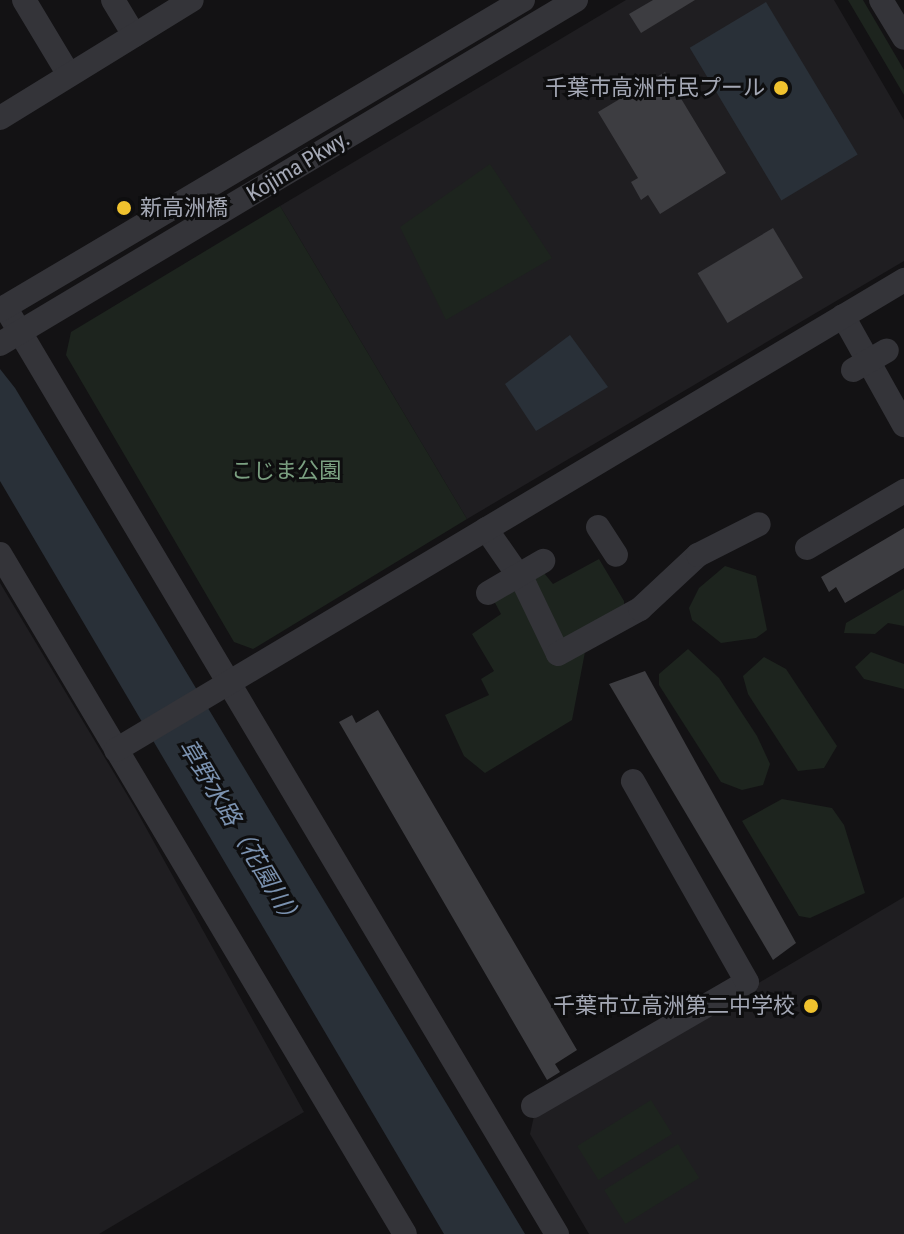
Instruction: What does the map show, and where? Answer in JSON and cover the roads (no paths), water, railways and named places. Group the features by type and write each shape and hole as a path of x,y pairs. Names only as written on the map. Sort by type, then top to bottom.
{"street":[{"path":"24,0 69,75"},
{"path":"113,0 134,35"},
{"path":"0,118 192,0"},
{"name":"Kojima Pkwy.","path":"2,308 523,0"},
{"name":"Kojima Pkwy.","path":"10,338 576,0"},
{"path":"881,0 904,38"},
{"path":"116,750 904,280"},
{"path":"2,308 10,338 229,683 557,1234"},
{"path":"843,316 904,425"},
{"path":"807,548 904,491"},
{"path":"486,529 558,654 640,609 698,555 759,524"},
{"path":"598,527 616,555"},
{"path":"0,554 405,1234"},
{"path":"488,593 543,561"},
{"path":"533,1106 747,982 633,781"}],"water":[{"path":"766,2 858,155 781,200 690,48"},
{"path":"570,335 608,387 536,431 505,384"},
{"name":"草野水路（花園川）","path":"0,369 15,388 525,1234 444,1234 0,481"}],"place":[{"name":"千葉市高洲市民プール","path":"781,88"},
{"name":"新高洲橋","path":"124,208"},
{"name":"千葉市立高洲第二中学校","path":"811,1006"}],"park label":[{"name":"こじま公園","path":"286,471"}]}
